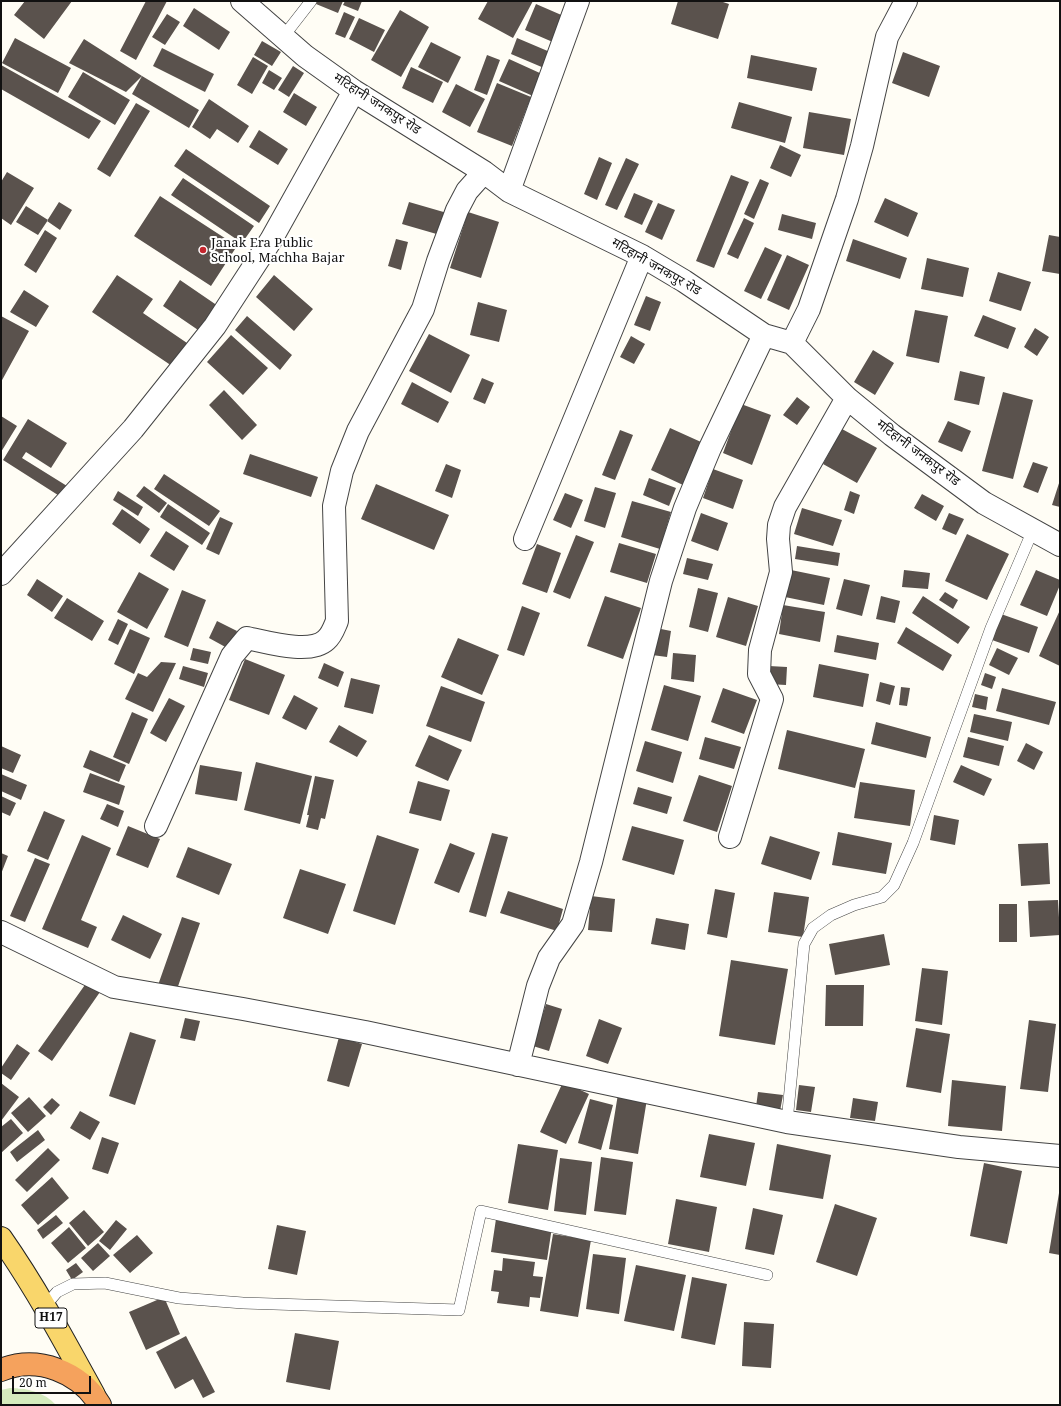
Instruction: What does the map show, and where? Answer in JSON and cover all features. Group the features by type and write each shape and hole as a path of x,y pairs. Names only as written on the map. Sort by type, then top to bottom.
{"highway":[{"path":"1,1370 32,1364 61,1370 74,1377 85,1386 98,1401"}],"main road":[{"name":"H17","path":"2,1244 22,1268 98,1401"}],"street":[{"name":"मटिहानी जनकपुर रोड","path":"242,1 305,56 354,91 484,172 509,191 642,256 684,281 764,335 792,343 847,398 892,435 984,503 1060,545"},
{"path":"509,191 578,1"},
{"path":"792,343 809,308 847,199 862,146 887,37 906,1"},
{"path":"1,574 132,429 215,326 271,240 354,91"},
{"path":"156,826 232,656 247,638 304,647 316,646 326,641 332,634 337,621 334,506 342,471 358,431 423,309 438,261 457,210 466,191 484,172"},
{"path":"525,539 642,256"},
{"path":"518,1065 538,986 549,958 573,924 591,862 661,581 685,508 710,448 764,335"},
{"path":"730,837 772,699 759,674 760,650 781,572 778,539 779,525 785,507 847,398"},
{"path":"1,932 114,987 365,1032 786,1122 959,1147 1060,1156"}],"lane":[{"path":"282,37 311,1"},
{"path":"786,1122 804,944 813,928 831,915 854,905 882,897 894,885 913,843 991,628 1033,530"},
{"path":"45,1306 57,1292 73,1284 105,1283 179,1298 242,1304 459,1310 482,1211 767,1275"}],"green space":[{"path":"10,1388 23,1389 41,1394 56,1405 1,1405 1,1390"}],"building":[{"path":"25,1 72,1 44,39 14,15"},
{"path":"146,1 167,1 136,60 120,51"},
{"path":"317,1 343,1 338,13 316,4"},
{"path":"345,1 362,1 358,11 343,5"},
{"path":"488,1 533,1 513,38 478,19"},
{"path":"678,1 720,1 729,4 718,39 671,24"},
{"path":"536,4 566,17 555,43 525,30"},
{"path":"194,8 230,32 219,50 183,26"},
{"path":"400,10 429,27 401,77 371,60"},
{"path":"344,12 355,17 345,38 335,34"},
{"path":"167,14 180,22 165,45 152,37"},
{"path":"359,18 385,30 374,52 349,39"},
{"path":"15,38 71,68 58,93 2,63"},
{"path":"517,38 550,52 544,68 511,54"},
{"path":"84,39 142,76 126,92 69,63"},
{"path":"262,41 281,52 272,66 254,55"},
{"path":"431,42 461,57 448,83 418,67"},
{"path":"162,48 214,74 205,92 153,66"},
{"path":"903,52 940,66 929,97 892,83"},
{"path":"487,55 500,60 487,95 474,90"},
{"path":"751,55 817,68 812,91 747,78"},
{"path":"253,57 268,66 252,94 237,85"},
{"path":"509,59 542,74 533,96 499,81"},
{"path":"1,65 101,121 89,139 1,89"},
{"path":"293,66 304,73 289,97 278,90"},
{"path":"411,67 443,82 433,103 402,88"},
{"path":"269,70 282,78 274,90 262,83"},
{"path":"83,72 130,100 115,125 68,97"},
{"path":"142,76 199,110 189,128 132,94"},
{"path":"497,83 531,97 512,146 477,132"},
{"path":"456,84 485,99 470,127 442,112"},
{"path":"294,93 317,107 306,126 283,112"},
{"path":"209,99 249,126 238,143 217,129 210,139 192,127"},
{"path":"739,102 792,117 785,143 731,128"},
{"path":"136,103 150,111 110,177 97,169"},
{"path":"809,112 851,119 844,155 803,148"},
{"path":"259,130 288,149 278,165 249,147"},
{"path":"780,145 801,155 791,177 770,168"},
{"path":"186,149 270,206 259,223 174,166"},
{"path":"599,157 612,163 597,200 584,194"},
{"path":"626,158 639,164 617,210 605,205"},
{"path":"7,172 34,188 11,225 1,218 1,182"},
{"path":"731,175 749,182 714,268 696,261"},
{"path":"183,178 254,226 242,243 171,195"},
{"path":"760,179 769,183 754,219 744,214"},
{"path":"634,193 653,201 642,225 624,217"},
{"path":"160,196 237,246 211,286 134,236"},
{"path":"885,198 918,213 908,237 874,222"},
{"path":"59,202 72,210 60,230 47,221"},
{"path":"409,202 447,213 440,235 402,224"},
{"path":"658,203 675,210 662,240 645,232"},
{"path":"26,206 48,220 38,235 16,222"},
{"path":"468,212 499,222 481,278 450,268"},
{"path":"782,214 816,223 812,239 778,230"},
{"path":"744,218 754,223 738,259 727,254"},
{"path":"45,230 57,238 36,273 24,265"},
{"path":"1049,235 1060,237 1060,274 1042,271"},
{"path":"396,239 408,242 401,270 388,266"},
{"path":"853,239 907,258 900,279 846,261"},
{"path":"765,247 782,255 761,299 744,291"},
{"path":"787,255 809,265 789,310 767,300"},
{"path":"927,258 969,268 963,297 921,289"},
{"path":"998,272 1031,282 1021,311 989,301"},
{"path":"117,275 153,299 143,313 187,343 172,366 92,312"},
{"path":"274,275 313,309 294,331 256,297"},
{"path":"180,280 218,306 201,332 163,306"},
{"path":"24,290 49,306 36,327 10,312"},
{"path":"646,296 661,302 650,331 634,325"},
{"path":"478,302 507,310 499,342 470,335"},
{"path":"915,310 948,316 939,363 906,356"},
{"path":"983,315 1016,328 1008,349 974,336"},
{"path":"1,316 29,331 1,382"},
{"path":"247,316 292,355 280,370 235,330"},
{"path":"1035,328 1049,337 1037,356 1024,347"},
{"path":"429,334 470,355 451,393 409,371"},
{"path":"231,335 268,368 243,395 207,362"},
{"path":"631,336 645,344 634,364 620,357"},
{"path":"873,350 894,363 875,395 854,382"},
{"path":"960,371 985,377 979,405 954,400"},
{"path":"482,378 494,383 485,404 473,399"},
{"path":"412,382 449,402 438,423 401,404"},
{"path":"224,390 257,425 242,440 209,405"},
{"path":"1003,392 1033,400 1013,479 982,471"},
{"path":"797,397 810,407 797,425 783,415"},
{"path":"741,404 771,415 752,465 723,453"},
{"path":"1,416 17,426 1,452"},
{"path":"28,419 67,443 51,468 26,452 22,458 67,486 61,497 3,460"},
{"path":"948,421 971,431 962,452 938,442"},
{"path":"670,428 701,442 683,485 651,470"},
{"path":"842,429 877,448 857,483 823,464"},
{"path":"620,430 633,435 615,480 602,475"},
{"path":"250,454 318,477 311,497 243,474"},
{"path":"1033,462 1048,467 1038,493 1023,487"},
{"path":"446,464 461,470 452,498 435,491"},
{"path":"713,469 743,480 733,509 703,498"},
{"path":"164,474 220,511 209,526 154,489"},
{"path":"649,478 676,488 669,506 643,495"},
{"path":"1060,480 1060,507 1052,505"},
{"path":"376,484 449,515 434,550 361,519"},
{"path":"144,486 167,503 159,513 136,496"},
{"path":"595,487 616,493 605,528 584,521"},
{"path":"118,491 143,507 138,516 113,500"},
{"path":"850,491 860,495 854,514 844,510"},
{"path":"565,493 583,500 571,528 553,520"},
{"path":"922,494 944,506 936,521 914,508"},
{"path":"632,501 671,512 660,549 621,537"},
{"path":"168,504 210,533 202,545 160,517"},
{"path":"802,508 842,520 833,546 794,534"},
{"path":"122,509 150,529 140,544 112,524"},
{"path":"701,513 728,523 718,551 691,541"},
{"path":"949,513 964,519 956,535 942,529"},
{"path":"220,517 233,523 219,555 206,549"},
{"path":"166,531 189,546 174,571 150,556"},
{"path":"967,534 1009,554 987,600 945,581"},
{"path":"576,535 594,542 570,599 553,592"},
{"path":"619,543 656,554 647,583 610,572"},
{"path":"537,544 561,553 547,593 522,584"},
{"path":"797,546 840,553 838,566 795,559"},
{"path":"687,558 713,564 708,580 683,574"},
{"path":"791,570 830,578 824,605 785,597"},
{"path":"904,570 930,573 928,589 902,587"},
{"path":"1036,570 1060,580 1060,585 1047,616 1020,605"},
{"path":"139,572 169,589 147,629 117,612"},
{"path":"37,579 63,596 52,612 27,595"},
{"path":"844,579 870,585 862,616 836,609"},
{"path":"698,588 718,593 708,632 689,627"},
{"path":"182,590 206,600 188,647 164,637"},
{"path":"945,592 958,600 953,609 939,600"},
{"path":"605,596 641,608 623,659 587,646"},
{"path":"881,596 900,601 895,623 876,619"},
{"path":"923,596 970,627 958,644 912,613"},
{"path":"728,597 758,606 746,646 716,637"},
{"path":"67,598 104,621 92,641 54,618"},
{"path":"783,605 825,612 820,642 779,634"},
{"path":"522,606 540,613 524,656 507,650"},
{"path":"1060,610 1060,666 1039,656"},
{"path":"1001,614 1038,627 1029,653 992,640"},
{"path":"118,619 128,624 118,645 108,640"},
{"path":"217,621 237,631 229,649 209,638"},
{"path":"906,627 952,655 943,671 897,643"},
{"path":"656,628 671,631 667,657 652,655"},
{"path":"130,629 150,638 134,674 114,664"},
{"path":"837,635 879,643 876,660 834,652"},
{"path":"458,638 499,655 482,695 441,677"},
{"path":"193,648 211,652 208,664 190,660"},
{"path":"997,648 1018,658 1009,675 989,665"},
{"path":"673,653 696,655 694,682 671,679"},
{"path":"245,659 285,675 269,715 229,700"},
{"path":"161,662 176,663 153,712 125,699 138,673 147,677"},
{"path":"324,663 344,672 338,687 318,678"},
{"path":"819,664 869,674 863,707 813,697"},
{"path":"183,666 208,673 204,687 179,679"},
{"path":"769,666 787,667 786,685 768,684"},
{"path":"985,673 996,677 992,689 981,685"},
{"path":"351,678 380,685 373,714 344,707"},
{"path":"880,682 895,686 890,705 876,701"},
{"path":"664,685 701,696 688,741 651,730"},
{"path":"441,686 485,702 471,742 426,726"},
{"path":"901,687 910,688 907,706 899,705"},
{"path":"723,688 757,700 744,734 711,722"},
{"path":"1002,688 1056,702 1049,725 996,711"},
{"path":"975,694 988,697 986,710 972,707"},
{"path":"294,695 318,708 306,730 282,718"},
{"path":"169,698 185,706 166,742 150,733"},
{"path":"132,712 148,719 129,764 113,757"},
{"path":"974,714 1012,722 1008,741 970,732"},
{"path":"876,722 931,737 926,758 871,744"},
{"path":"339,725 367,741 357,757 329,742"},
{"path":"787,730 865,749 855,788 778,769"},
{"path":"429,735 462,750 448,781 415,766"},
{"path":"705,737 741,747 734,769 699,759"},
{"path":"968,737 1004,746 999,766 963,757"},
{"path":"645,741 682,752 673,783 636,771"},
{"path":"1026,743 1043,752 1034,770 1017,761"},
{"path":"1,746 21,755 13,773 1,768"},
{"path":"90,750 126,765 119,782 83,767"},
{"path":"256,762 312,776 300,824 244,810"},
{"path":"200,765 242,772 237,801 195,794"},
{"path":"961,765 992,779 984,796 953,782"},
{"path":"90,773 125,786 119,805 83,792"},
{"path":"1,774 27,785 21,800 1,791"},
{"path":"699,775 732,786 717,832 683,821"},
{"path":"315,776 334,780 325,819 321,818 318,830 306,827"},
{"path":"418,781 450,790 441,821 409,813"},
{"path":"860,782 915,790 910,826 854,818"},
{"path":"638,787 672,797 667,814 633,804"},
{"path":"1,796 16,803 10,816 1,812"},
{"path":"107,804 124,811 118,827 100,819"},
{"path":"44,811 65,820 48,860 27,851"},
{"path":"934,815 959,820 955,845 930,840"},
{"path":"128,826 160,839 148,868 116,855"},
{"path":"632,826 684,840 674,875 622,860"},
{"path":"838,832 892,843 886,874 832,865"},
{"path":"492,833 508,837 486,917 469,912"},
{"path":"82,835 111,848 81,920 97,927 88,948 42,929"},
{"path":"377,835 419,849 395,925 353,911"},
{"path":"770,836 820,852 811,880 761,864"},
{"path":"450,843 475,853 459,893 434,883"},
{"path":"1048,843 1050,884 1021,886 1018,844"},
{"path":"188,847 232,864 219,895 176,877"},
{"path":"1,853 8,856 1,874"},
{"path":"35,858 50,864 25,922 10,916"},
{"path":"300,869 346,884 328,934 283,918"},
{"path":"715,889 735,893 727,938 707,934"},
{"path":"508,891 563,909 557,931 500,913"},
{"path":"774,892 809,897 803,937 768,932"},
{"path":"591,896 615,899 612,932 588,930"},
{"path":"1058,900 1060,935 1030,937 1028,901"},
{"path":"999,904 1017,904 1017,942 999,942"},
{"path":"123,915 162,934 150,959 111,940"},
{"path":"182,917 200,923 175,995 157,988"},
{"path":"656,918 689,924 685,950 651,944"},
{"path":"884,934 890,965 835,975 829,944"},
{"path":"731,960 788,969 775,1045 719,1036"},
{"path":"922,968 948,971 942,1025 915,1021"},
{"path":"87,982 100,992 52,1061 38,1051"},
{"path":"826,985 864,985 863,1026 825,1026"},
{"path":"546,1004 562,1009 549,1051 533,1046"},
{"path":"185,1018 200,1021 195,1041 180,1038"},
{"path":"599,1019 622,1028 608,1064 586,1056"},
{"path":"1029,1020 1056,1024 1048,1092 1020,1089"},
{"path":"916,1028 950,1034 941,1093 906,1087"},
{"path":"130,1032 156,1040 135,1105 109,1096"},
{"path":"339,1037 362,1044 349,1087 327,1081"},
{"path":"17,1044 30,1053 11,1080 1,1073 1,1068"},
{"path":"952,1080 1006,1086 1002,1131 948,1126"},
{"path":"563,1082 589,1094 566,1144 540,1132"},
{"path":"1,1083 19,1097 1,1121"},
{"path":"799,1085 815,1087 811,1112 796,1110"},
{"path":"758,1092 783,1095 780,1111 756,1107"},
{"path":"618,1094 647,1099 638,1154 609,1149"},
{"path":"29,1097 46,1116 28,1132 11,1113"},
{"path":"52,1098 60,1105 51,1115 43,1107"},
{"path":"853,1098 878,1102 875,1121 850,1118"},
{"path":"590,1099 613,1105 601,1150 578,1143"},
{"path":"80,1111 100,1122 90,1140 70,1128"},
{"path":"11,1119 23,1133 1,1153 1,1127"},
{"path":"38,1130 45,1140 17,1162 10,1152"},
{"path":"709,1134 755,1143 746,1186 700,1177"},
{"path":"102,1137 119,1143 108,1174 92,1169"},
{"path":"518,1144 558,1150 548,1210 508,1203"},
{"path":"777,1144 831,1155 823,1199 769,1190"},
{"path":"48,1148 60,1160 27,1192 15,1180"},
{"path":"601,1157 633,1162 626,1215 594,1211"},
{"path":"560,1158 592,1162 586,1215 554,1211"},
{"path":"984,1163 1022,1171 1007,1244 970,1236"},
{"path":"52,1177 69,1198 38,1225 21,1205"},
{"path":"1060,1193 1060,1255 1049,1253"},
{"path":"676,1199 717,1207 709,1252 668,1244"},
{"path":"835,1204 877,1218 857,1276 816,1262"},
{"path":"753,1208 783,1215 774,1255 745,1249"},
{"path":"84,1210 104,1232 88,1246 69,1223"},
{"path":"56,1215 63,1223 43,1239 37,1230"},
{"path":"496,1219 552,1227 547,1260 491,1252"},
{"path":"116,1220 127,1229 110,1250 99,1241"},
{"path":"277,1225 306,1231 297,1275 268,1269"},
{"path":"69,1227 86,1248 68,1263 51,1243"},
{"path":"553,1234 591,1240 578,1317 540,1311"},
{"path":"137,1235 153,1253 130,1273 113,1255"},
{"path":"98,1243 110,1256 93,1271 81,1258"},
{"path":"593,1254 626,1258 619,1314 586,1309"},
{"path":"503,1258 535,1262 533,1276 543,1277 540,1298 530,1297 529,1307 497,1303 499,1292 491,1291 494,1270 502,1271"},
{"path":"76,1263 83,1272 72,1280 66,1270"},
{"path":"636,1265 686,1275 674,1331 624,1321"},
{"path":"692,1277 727,1284 715,1345 681,1338"},
{"path":"164,1297 180,1334 146,1350 129,1312"},
{"path":"744,1322 774,1324 771,1368 742,1366"},
{"path":"295,1333 339,1341 330,1390 286,1382"},
{"path":"186,1336 215,1392 203,1398 193,1379 175,1389 156,1352"}],"place":[{"name":"Janak Era Public School, Machha Bajar","path":"203,250"}]}
